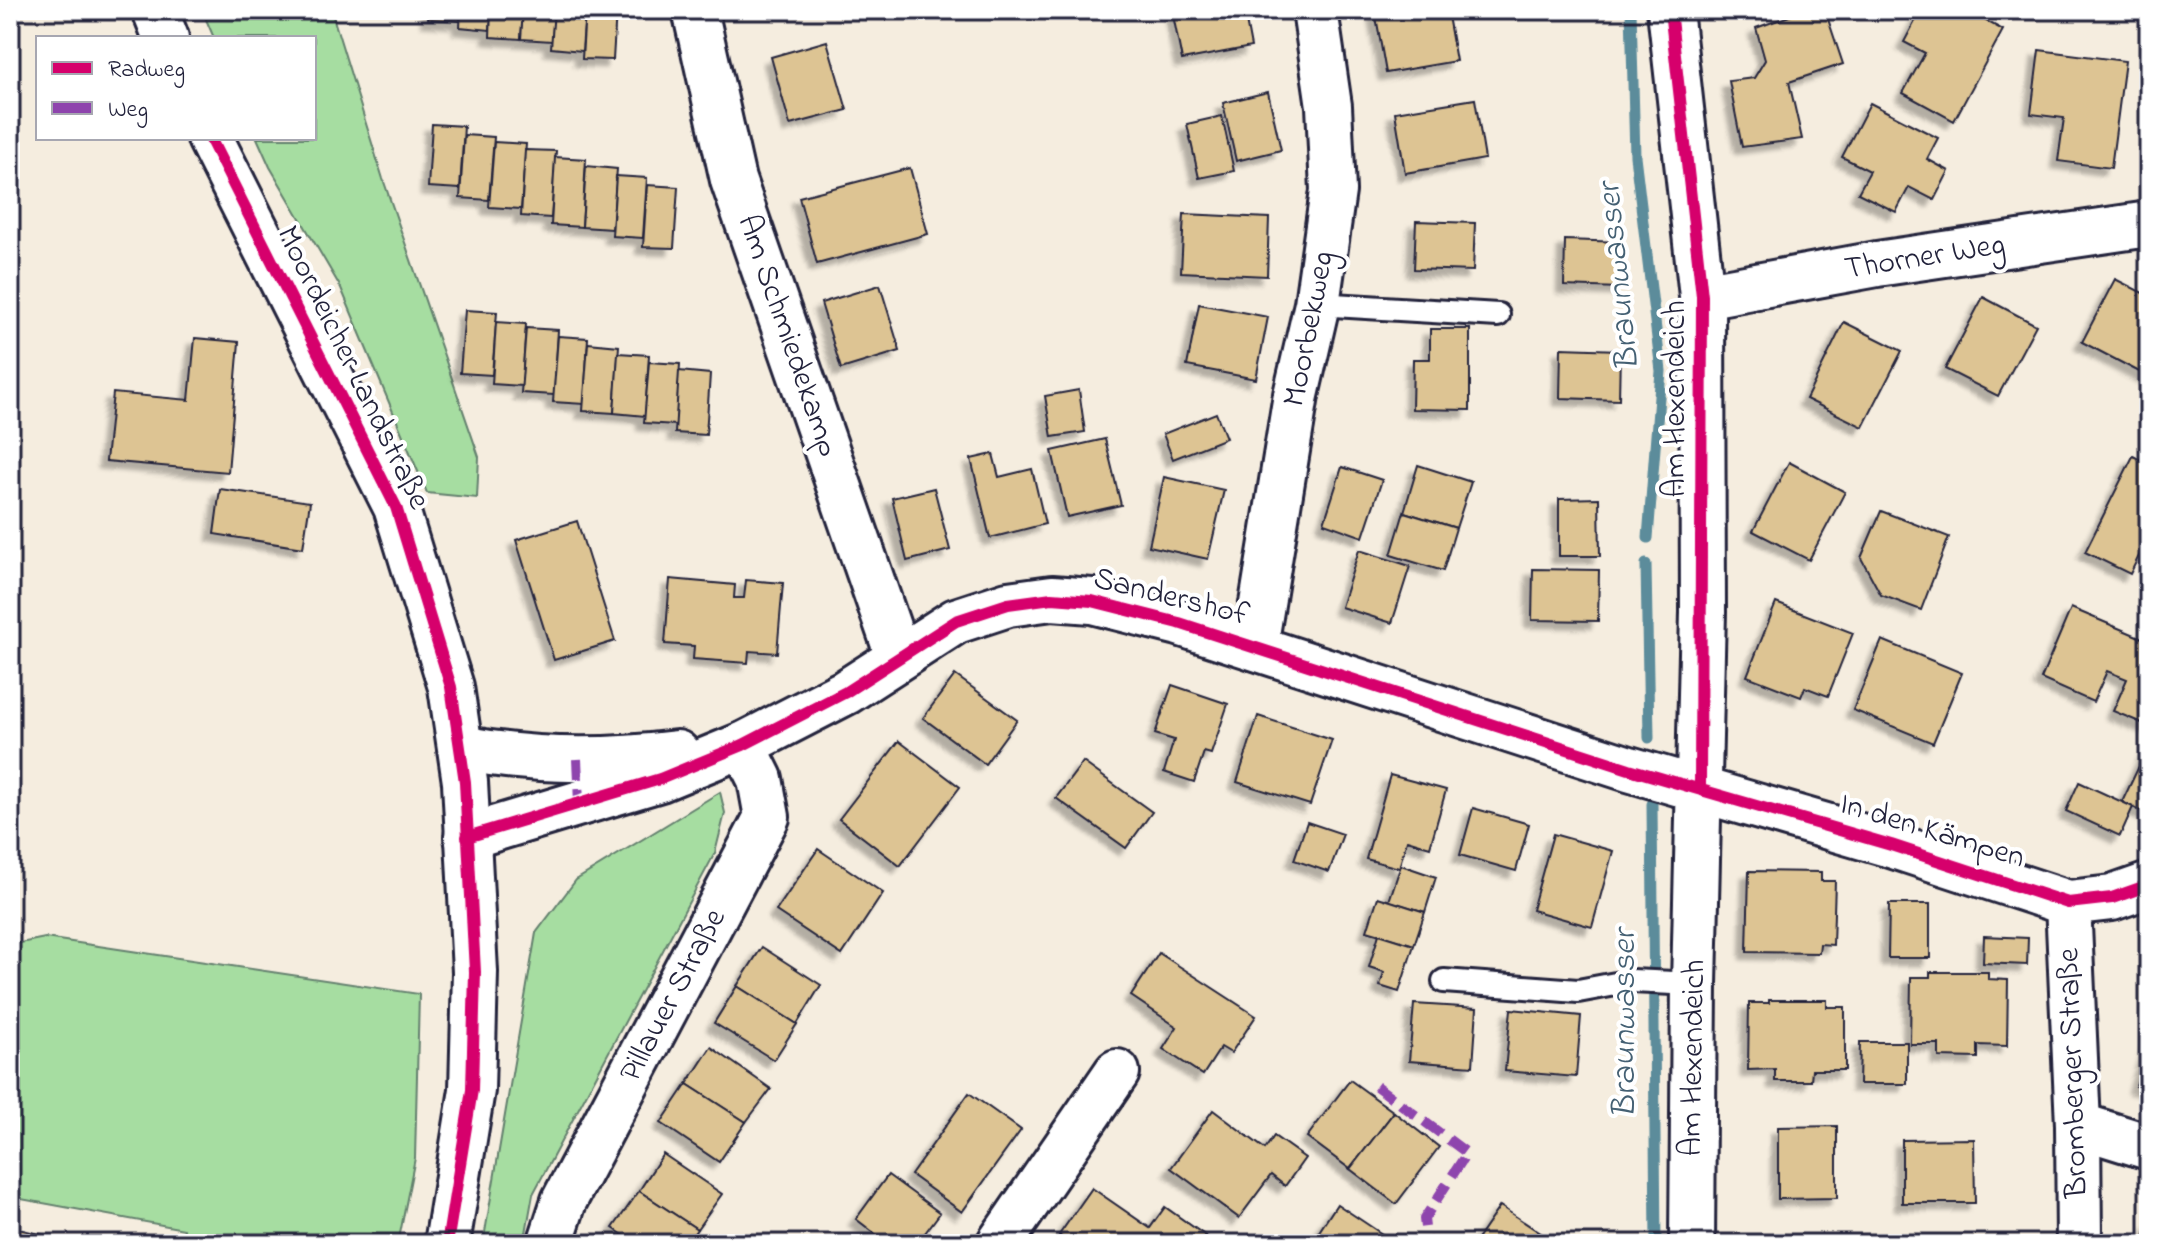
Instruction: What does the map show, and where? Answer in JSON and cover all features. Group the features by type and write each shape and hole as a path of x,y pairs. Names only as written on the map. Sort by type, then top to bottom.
{"street":[{"path":"155,10 165,36"},
{"name":"Am Schmiedekamp","path":"695,10 733,180 898,656"},
{"name":"Moorbekweg","path":"1255,647 1296,395 1317,304 1333,191 1329,106 1315,10"},
{"name":"Am Hexendeich","path":"1670,10 1702,296 1700,789 1681,984 1692,1244"},
{"name":"Moordeicher Landstraße","path":"211,140 396,507 451,687 461,748 474,908 472,1090 447,1244"},
{"name":"Thorner Weg","path":"1702,296 1877,264 2149,224"},
{"name":"Sandershof","path":"467,837 660,779 743,745 846,692 956,621 1008,604 1052,598 1129,609 1700,789"},
{"name":"Sandershof","path":"461,748 505,757 625,759 743,745"},
{"name":"Pillauer Straße","path":"550,1244 564,1201 767,817 760,779 743,745"},
{"name":"In den Kämpen","path":"1700,789 1891,845 2068,903 2112,898 2149,885"},
{"name":"Bromberger Straße","path":"2068,903 2078,1125 2079,1244"},
{"path":"999,1244 1117,1072"},
{"path":"2078,1125 2149,1147"}],"lane":[{"path":"1317,304 1498,315"},
{"path":"1444,981 1578,991 1632,981 1681,984"}],"green space":[{"path":"202,10 331,10 383,179 479,457 477,498 427,493 341,288 270,167 258,140 316,140 316,36 213,36"},
{"path":"720,792 725,813 715,853 533,1194 524,1244 483,1244 536,933 576,880"},
{"path":"45,938 419,994 415,1158 398,1244 181,1244 184,1229 10,1197 10,945"}],"building":[{"path":"429,10 461,10 460,21 428,19"},
{"path":"461,10 491,10 490,30 460,27"},
{"path":"491,10 523,10 521,39 490,37"},
{"path":"523,10 554,10 552,41 521,39"},
{"path":"554,10 585,10 582,51 551,48"},
{"path":"585,10 616,10 613,60 582,59"},
{"path":"1172,10 1244,10 1251,47 1182,60"},
{"path":"1447,10 1456,61 1386,73 1375,11"},
{"path":"1806,10 1825,10 1843,64 1789,82 1802,139 1742,147 1729,81 1754,78 1765,60 1756,28"},
{"path":"1921,10 1966,10 2003,30 1954,121 1903,93 1925,53 1904,42"},
{"path":"827,41 847,110 790,125 771,57"},
{"path":"2039,50 2125,61 2111,168 2058,161 2064,118 2031,114"},
{"path":"1268,92 1281,150 1236,161 1223,103"},
{"path":"1475,99 1485,159 1405,173 1395,112"},
{"path":"1870,103 1938,138 1927,159 1949,171 1934,200 1909,187 1896,212 1858,193 1870,171 1842,157"},
{"path":"1222,116 1234,171 1199,178 1187,124"},
{"path":"432,124 464,126 460,189 428,187"},
{"path":"464,135 494,137 489,200 460,198"},
{"path":"494,142 526,144 521,209 489,207"},
{"path":"525,150 556,151 551,218 521,216"},
{"path":"555,157 586,159 582,227 551,225"},
{"path":"586,166 617,169 612,229 582,227"},
{"path":"910,168 928,234 817,264 799,197"},
{"path":"616,176 647,178 643,238 612,236"},
{"path":"647,185 678,187 674,248 643,247"},
{"path":"1184,214 1269,218 1267,276 1181,272"},
{"path":"1416,221 1475,223 1473,271 1414,269"},
{"path":"1565,240 1622,242 1620,288 1564,286"},
{"path":"2115,279 2149,296 2149,377 2082,342"},
{"path":"880,285 900,351 841,369 821,303"},
{"path":"1983,297 2036,325 1998,396 1945,369"},
{"path":"1199,304 1268,317 1256,379 1187,366"},
{"path":"465,310 497,312 492,375 460,373"},
{"path":"496,322 526,324 522,386 492,384"},
{"path":"1844,322 1902,351 1863,427 1806,399"},
{"path":"526,328 558,330 554,395 521,393"},
{"path":"1430,329 1470,329 1470,410 1412,409 1413,359 1430,359"},
{"path":"558,336 588,338 584,404 553,402"},
{"path":"195,338 239,342 228,472 106,461 113,393 189,400"},
{"path":"588,343 619,346 614,413 583,411"},
{"path":"1561,348 1620,350 1619,400 1560,398"},
{"path":"618,353 649,355 645,416 614,413"},
{"path":"649,362 680,364 676,425 644,423"},
{"path":"679,371 710,374 706,435 675,433"},
{"path":"1079,390 1085,432 1052,437 1045,396"},
{"path":"1216,413 1226,438 1173,459 1163,434"},
{"path":"1105,439 1121,505 1067,517 1052,451"},
{"path":"993,454 999,477 1032,469 1045,524 990,538 971,459"},
{"path":"2133,456 2149,464 2149,551 2143,548 2130,574 2085,552"},
{"path":"1789,462 1845,492 1809,560 1753,531"},
{"path":"1418,465 1471,482 1456,528 1404,512"},
{"path":"1342,467 1382,480 1363,537 1324,523"},
{"path":"1164,477 1224,490 1208,559 1149,546"},
{"path":"934,488 950,550 907,561 892,498"},
{"path":"220,489 310,502 303,548 214,534"},
{"path":"1599,498 1600,556 1559,556 1559,499"},
{"path":"1881,511 1949,537 1921,610 1881,595 1861,558"},
{"path":"1404,512 1456,528 1443,571 1391,555"},
{"path":"577,521 615,641 554,660 516,540"},
{"path":"1359,550 1410,566 1392,623 1341,607"},
{"path":"1533,569 1599,570 1598,621 1532,620"},
{"path":"670,579 735,585 734,598 744,598 746,580 783,583 777,653 749,651 748,663 693,659 694,646 665,644"},
{"path":"1776,603 1853,633 1828,696 1805,687 1801,697 1747,676"},
{"path":"2071,608 2149,641 2149,726 2113,711 2127,679 2107,671 2093,702 2041,679"},
{"path":"1882,640 1962,673 1933,743 1853,710"},
{"path":"955,675 1017,720 985,764 923,718"},
{"path":"1172,685 1228,704 1211,754 1204,752 1194,782 1164,772 1174,740 1155,734"},
{"path":"1258,716 1332,740 1310,805 1237,782"},
{"path":"899,741 960,787 900,866 839,819"},
{"path":"2149,745 2149,815 2122,802"},
{"path":"1083,762 1152,812 1126,848 1056,798"},
{"path":"1390,775 1446,790 1430,847 1407,840 1399,868 1366,859"},
{"path":"2079,782 2133,807 2120,836 2066,811"},
{"path":"1473,808 1529,824 1516,871 1460,855"},
{"path":"1307,822 1343,834 1329,872 1294,860"},
{"path":"1553,834 1613,851 1592,927 1532,910"},
{"path":"818,849 883,893 842,955 776,911"},
{"path":"1401,865 1436,877 1425,912 1389,901"},
{"path":"1749,871 1821,872 1821,881 1835,881 1833,945 1820,944 1819,953 1747,952"},
{"path":"1378,897 1425,912 1414,945 1367,931"},
{"path":"1889,904 1930,904 1930,958 1888,958"},
{"path":"1379,934 1414,945 1399,992 1380,986 1384,972 1369,967"},
{"path":"1984,936 2028,938 2027,965 1983,963"},
{"path":"762,947 821,985 797,1024 737,986"},
{"path":"1159,953 1256,1016 1231,1053 1221,1047 1203,1075 1163,1049 1177,1027 1131,996"},
{"path":"1930,972 1988,972 1988,979 2008,980 2007,1046 1978,1045 1978,1058 1939,1057 1939,1044 1910,1044 1911,977 1930,977"},
{"path":"737,986 797,1024 774,1060 714,1023"},
{"path":"1769,1000 1827,1000 1827,1007 1845,1007 1845,1070 1812,1070 1811,1081 1775,1081 1775,1069 1748,1070 1749,1003 1769,1003"},
{"path":"1414,1004 1477,1008 1473,1066 1409,1061"},
{"path":"1511,1009 1581,1016 1576,1077 1505,1071"},
{"path":"2149,1041 2149,1089 2136,1086"},
{"path":"1860,1042 1907,1042 1907,1084 1859,1084"},
{"path":"711,1047 771,1089 746,1122 687,1084"},
{"path":"1350,1080 1394,1112 1350,1169 1307,1137"},
{"path":"687,1084 746,1122 719,1162 661,1123"},
{"path":"969,1093 1021,1130 962,1212 911,1175"},
{"path":"1213,1110 1265,1149 1274,1136 1305,1158 1285,1186 1271,1175 1239,1218 1171,1168"},
{"path":"1394,1112 1439,1147 1396,1204 1350,1169"},
{"path":"1837,1126 1837,1198 1778,1199 1778,1127"},
{"path":"1974,1139 1975,1203 1902,1203 1902,1140"},
{"path":"663,1154 722,1194 697,1229 639,1191"},
{"path":"888,1175 940,1213 922,1237 931,1244 872,1244 878,1236 856,1219"},
{"path":"1092,1188 1150,1228 1165,1207 1217,1244 1071,1244 1059,1235"},
{"path":"639,1191 697,1229 687,1244 636,1244 613,1228"},
{"path":"1337,1204 1391,1240 1389,1244 1311,1244"},
{"path":"1500,1206 1554,1242 1474,1244"},
{"path":"2149,1222 2149,1244 2142,1244"},
{"path":"10,1227 82,1244 10,1244"},
{"path":"1802,1241 1802,1244 1737,1244 1737,1242"}],"waterway":[{"name":"Braunwasser","path":"1631,10 1635,156 1661,371 1648,538"},
{"name":"Braunwasser","path":"1646,564 1649,738"},
{"name":"Braunwasser","path":"1652,804 1656,1244"}],"marked path":[{"path":"577,759 579,803"},
{"path":"1376,1086 1467,1153 1424,1219 1427,1244"}],"cycle path":[{"path":"1670,10 1702,296 1700,789"},
{"path":"211,140 396,507 451,687 465,782 475,972 472,1090 447,1244"},
{"path":"467,837 660,779 743,745 846,692 956,621 1008,604 1052,598 1092,601 1179,623 1629,769 1891,845 2068,903 2112,898 2149,885"}]}
